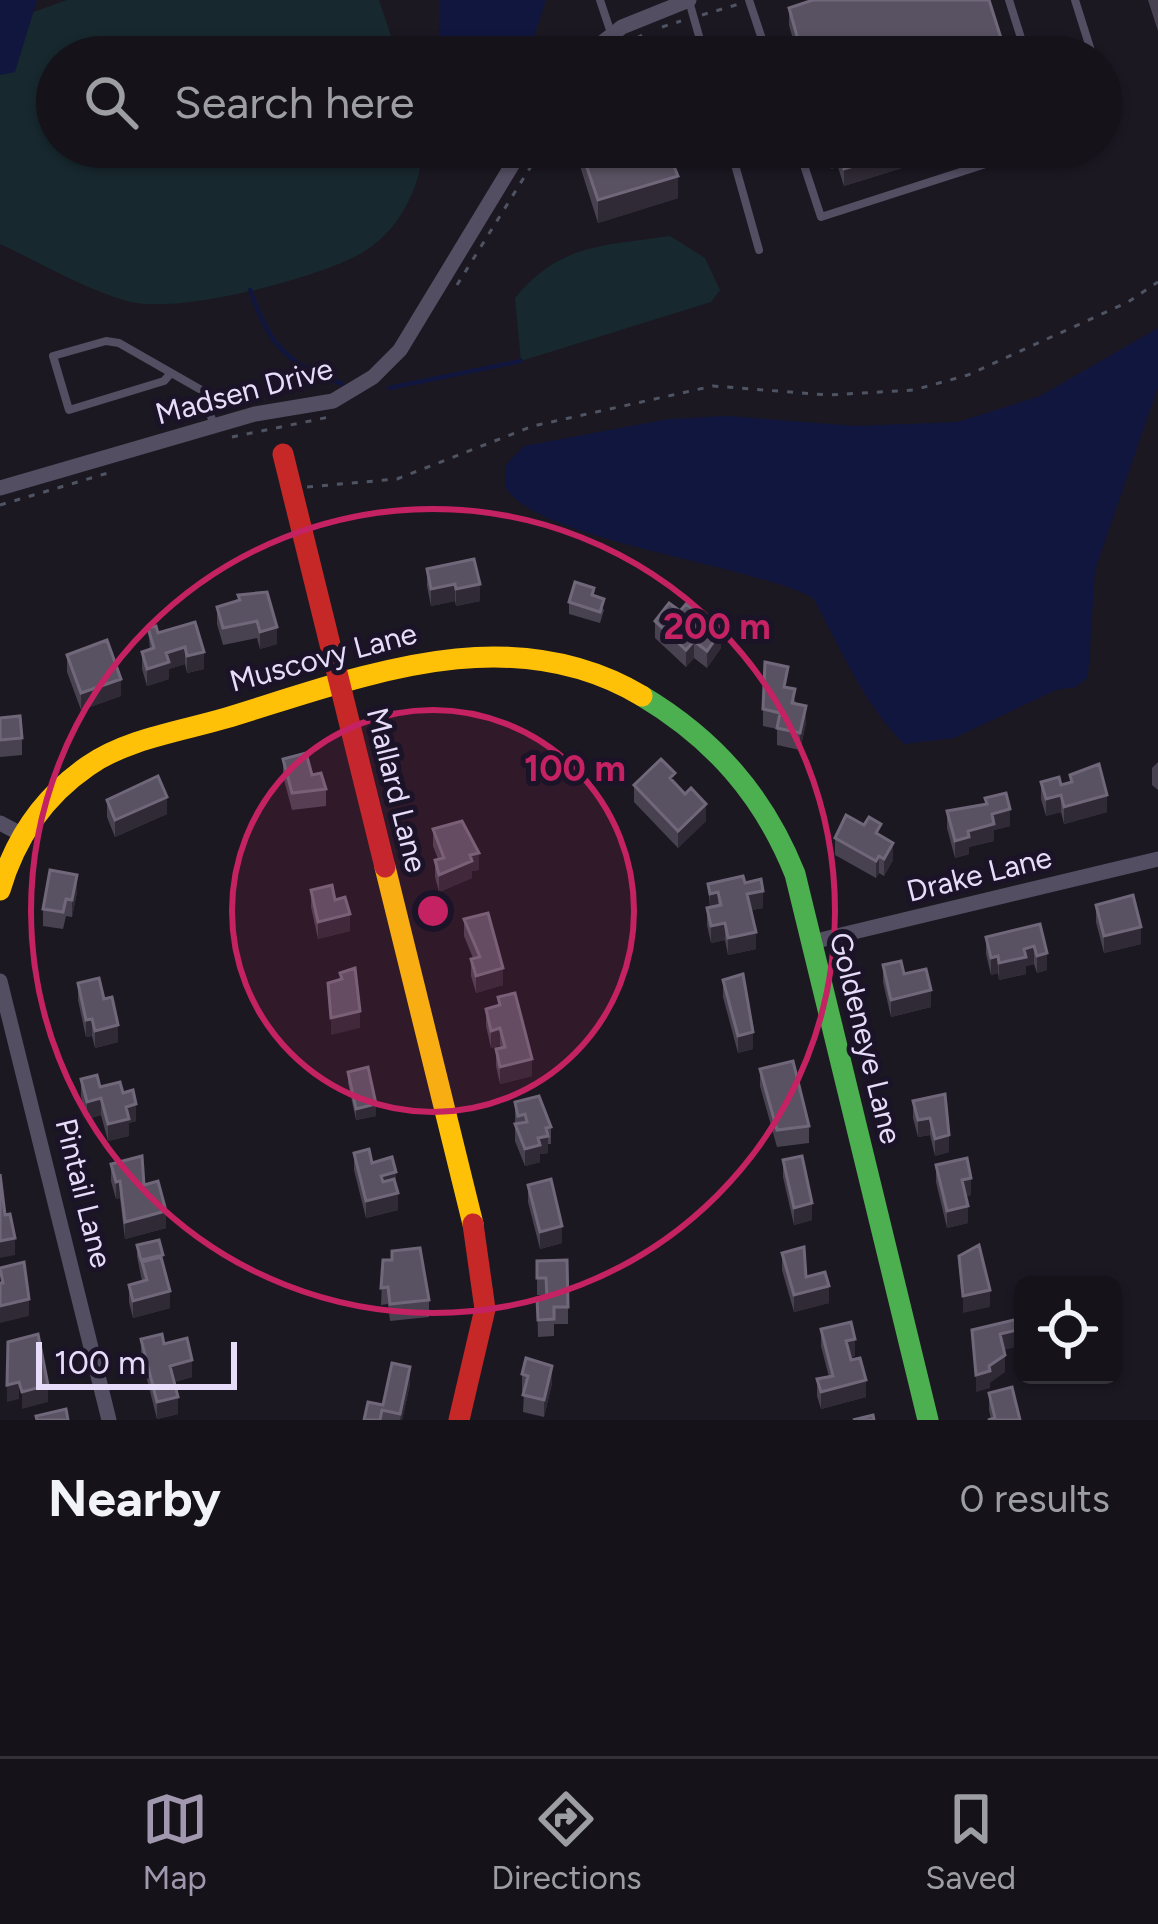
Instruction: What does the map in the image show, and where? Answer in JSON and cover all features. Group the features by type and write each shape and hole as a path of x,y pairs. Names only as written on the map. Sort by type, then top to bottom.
{"street":[{"path":"612,35 656,10 692,9"},
{"name":"Madsen Drive","path":"0,488 333,401 373,377 400,350 510,168"},
{"name":"Mallard Lane","path":"283,454 480,1250 485,1310 459,1420"},
{"name":"Muscovy Lane","path":"10,828 104,755 428,658 506,653 584,668 670,709"},
{"name":"Goldeneye Lane","path":"670,709 718,750 765,811 791,866 928,1420"},
{"path":"0,890 10,828"},
{"name":"Drake Lane","path":"812,942 1158,859"},
{"name":"Pintail Lane","path":"0,981 109,1420"}],"lane":[{"path":"600,0 612,35"},
{"path":"749,0 761,36"},
{"path":"1009,0 1020,36"},
{"path":"1075,0 1087,36"},
{"path":"736,168 759,250"},
{"path":"805,168 821,217 974,168"},
{"path":"171,374 164,381 69,410 53,356 114,341 203,391 218,432"}],"path":[{"path":"644,36 692,9 749,0"},
{"path":"450,290 463,279 531,168"},
{"path":"292,491 328,481 374,484 533,426 713,386 828,395 914,390 968,375 1128,302 1158,282"},
{"path":"218,432 340,414"},
{"path":"0,505 110,472"}],"shaded area":[{"path":"0,0 37,0 15,72 0,75"},
{"path":"67,0 379,0 391,36 36,36 36,168 420,168 418,178 386,234 339,264 280,284 211,299 150,304 111,296 0,244 0,24"},
{"path":"440,0 546,0 534,36 439,36"},
{"path":"670,236 705,258 720,290 711,302 521,361 515,298 532,280 585,250"},
{"path":"1158,328 1158,387 1095,570 1088,677 1076,687 1056,690 954,738 904,744 865,693 813,598 782,585 559,523 526,507 506,488 505,466 524,446 668,419 727,416 856,426 958,422 1040,396"}],"building":[{"path":"813,0 989,0 1000,36 797,36 789,8"},
{"path":"587,168 675,168 678,176 598,200"},
{"path":"474,559 480,584 431,589 427,569"},
{"path":"575,582 594,588 592,595 604,599 600,612 569,602"},
{"path":"267,592 277,627 260,632 257,621 223,628 217,607 240,600 238,595"},
{"path":"669,603 680,611 686,604 721,631 707,651 694,641 686,650 655,621"},
{"path":"195,622 204,652 187,656 185,647 166,653 169,662 147,669 142,652 154,648 148,628 156,626 158,633"},
{"path":"107,640 121,679 81,693 67,655"},
{"path":"765,662 788,667 784,687 795,689 792,703 806,706 800,733 777,728 780,713 763,709"},
{"path":"20,716 22,738 0,740 0,718"},
{"path":"306,753 312,775 321,773 326,789 292,793 283,759"},
{"path":"661,759 675,773 670,778 685,794 691,788 706,804 678,831 634,785"},
{"path":"1099,764 1107,795 1064,807 1061,795 1046,799 1041,782 1059,777 1061,785 1072,782 1070,775"},
{"path":"158,776 167,797 115,820 107,800"},
{"path":"1006,793 1010,809 992,814 994,824 968,831 969,837 955,841 947,811 987,804 985,798"},
{"path":"846,815 864,825 869,817 881,824 876,833 893,843 884,859 879,856 876,861 835,838"},
{"path":"462,821 479,853 470,855 472,861 439,875 435,860 444,858 433,829"},
{"path":"50,870 77,875 72,900 66,899 63,912 43,909"},
{"path":"743,876 745,883 761,879 763,891 747,894 756,932 728,938 725,923 711,926 707,908 721,905 718,892 710,894 708,884"},
{"path":"332,885 335,900 345,897 350,914 318,922 311,890"},
{"path":"1133,895 1141,927 1104,936 1096,905"},
{"path":"488,913 503,968 476,976 471,959 480,957 464,919"},
{"path":"1040,924 1047,953 1037,956 1034,946 1024,949 1026,957 999,963 998,956 991,958 986,937"},
{"path":"901,961 904,974 926,969 931,990 891,1000 883,965"},
{"path":"355,968 360,1011 331,1018 328,983"},
{"path":"743,974 753,1032 738,1036 723,980"},
{"path":"99,978 104,999 112,997 118,1025 95,1031 92,1019 86,1020 78,983"},
{"path":"515,993 532,1059 500,1067 496,1049 505,1047 500,1028 491,1031 486,1009 500,1005 498,997"},
{"path":"793,1061 809,1126 777,1130 760,1069"},
{"path":"368,1067 376,1104 356,1109 348,1072"},
{"path":"97,1075 100,1087 120,1082 123,1093 133,1090 136,1104 126,1107 129,1119 108,1124 101,1098 87,1102 81,1079"},
{"path":"945,1094 949,1135 935,1139 930,1118 918,1120 913,1101"},
{"path":"539,1096 551,1127 546,1128 548,1136 538,1138 540,1145 525,1149 515,1124 527,1122 525,1114 518,1116 515,1102"},
{"path":"369,1149 372,1163 392,1157 396,1172 381,1176 383,1182 394,1179 398,1193 366,1201 354,1153"},
{"path":"142,1156 144,1185 158,1181 166,1211 125,1222 120,1181 116,1182 111,1164"},
{"path":"802,1156 812,1203 794,1208 783,1160"},
{"path":"967,1158 971,1178 962,1180 968,1206 947,1211 936,1165"},
{"path":"0,1174 5,1215 10,1214 15,1238 0,1241"},
{"path":"551,1179 562,1226 540,1232 528,1185"},
{"path":"159,1240 163,1255 141,1260 137,1245"},
{"path":"979,1245 990,1290 963,1296 959,1256"},
{"path":"804,1247 806,1277 825,1272 829,1286 794,1295 782,1253"},
{"path":"420,1248 429,1300 390,1304 388,1287 381,1288 383,1260 392,1260 392,1251"},
{"path":"161,1257 170,1291 133,1301 129,1285 147,1280 142,1262"},
{"path":"567,1260 568,1307 554,1307 554,1319 538,1320 537,1298 547,1297 546,1278 537,1278 537,1261"},
{"path":"24,1262 29,1299 0,1306 0,1268"},
{"path":"1014,1320 1014,1331 1000,1334 1005,1355 989,1366 990,1371 976,1375 972,1330"},
{"path":"851,1322 855,1339 846,1341 851,1360 860,1358 866,1380 821,1392 817,1379 833,1376 821,1329"},
{"path":"38,1334 48,1385 22,1392 19,1382 7,1385 8,1342"},
{"path":"162,1334 164,1344 187,1338 192,1360 170,1366 178,1397 157,1402 141,1339"},
{"path":"526,1358 552,1366 544,1400 523,1395"},
{"path":"392,1363 410,1367 400,1414 382,1410 380,1420 364,1420 368,1402 383,1405"},
{"path":"1012,1387 1020,1420 988,1420 995,1418 989,1393"},
{"path":"66,1409 68,1420 37,1420 36,1416"}],"waterway":[{"path":"250,290 282,350 342,384"},
{"path":"389,388 521,361"}],"traffic: fast":[{"path":"642,696 692,731 734,772 768,819 795,874 928,1420"}],"traffic: slow":[{"path":"0,890 23,836 57,791 103,757 155,737 382,672 487,657 539,660 591,672 642,696"},
{"path":"385,867 473,1224"}],"traffic: jam":[{"path":"283,454 385,867"},
{"path":"459,1420 485,1309 473,1224"}]}
